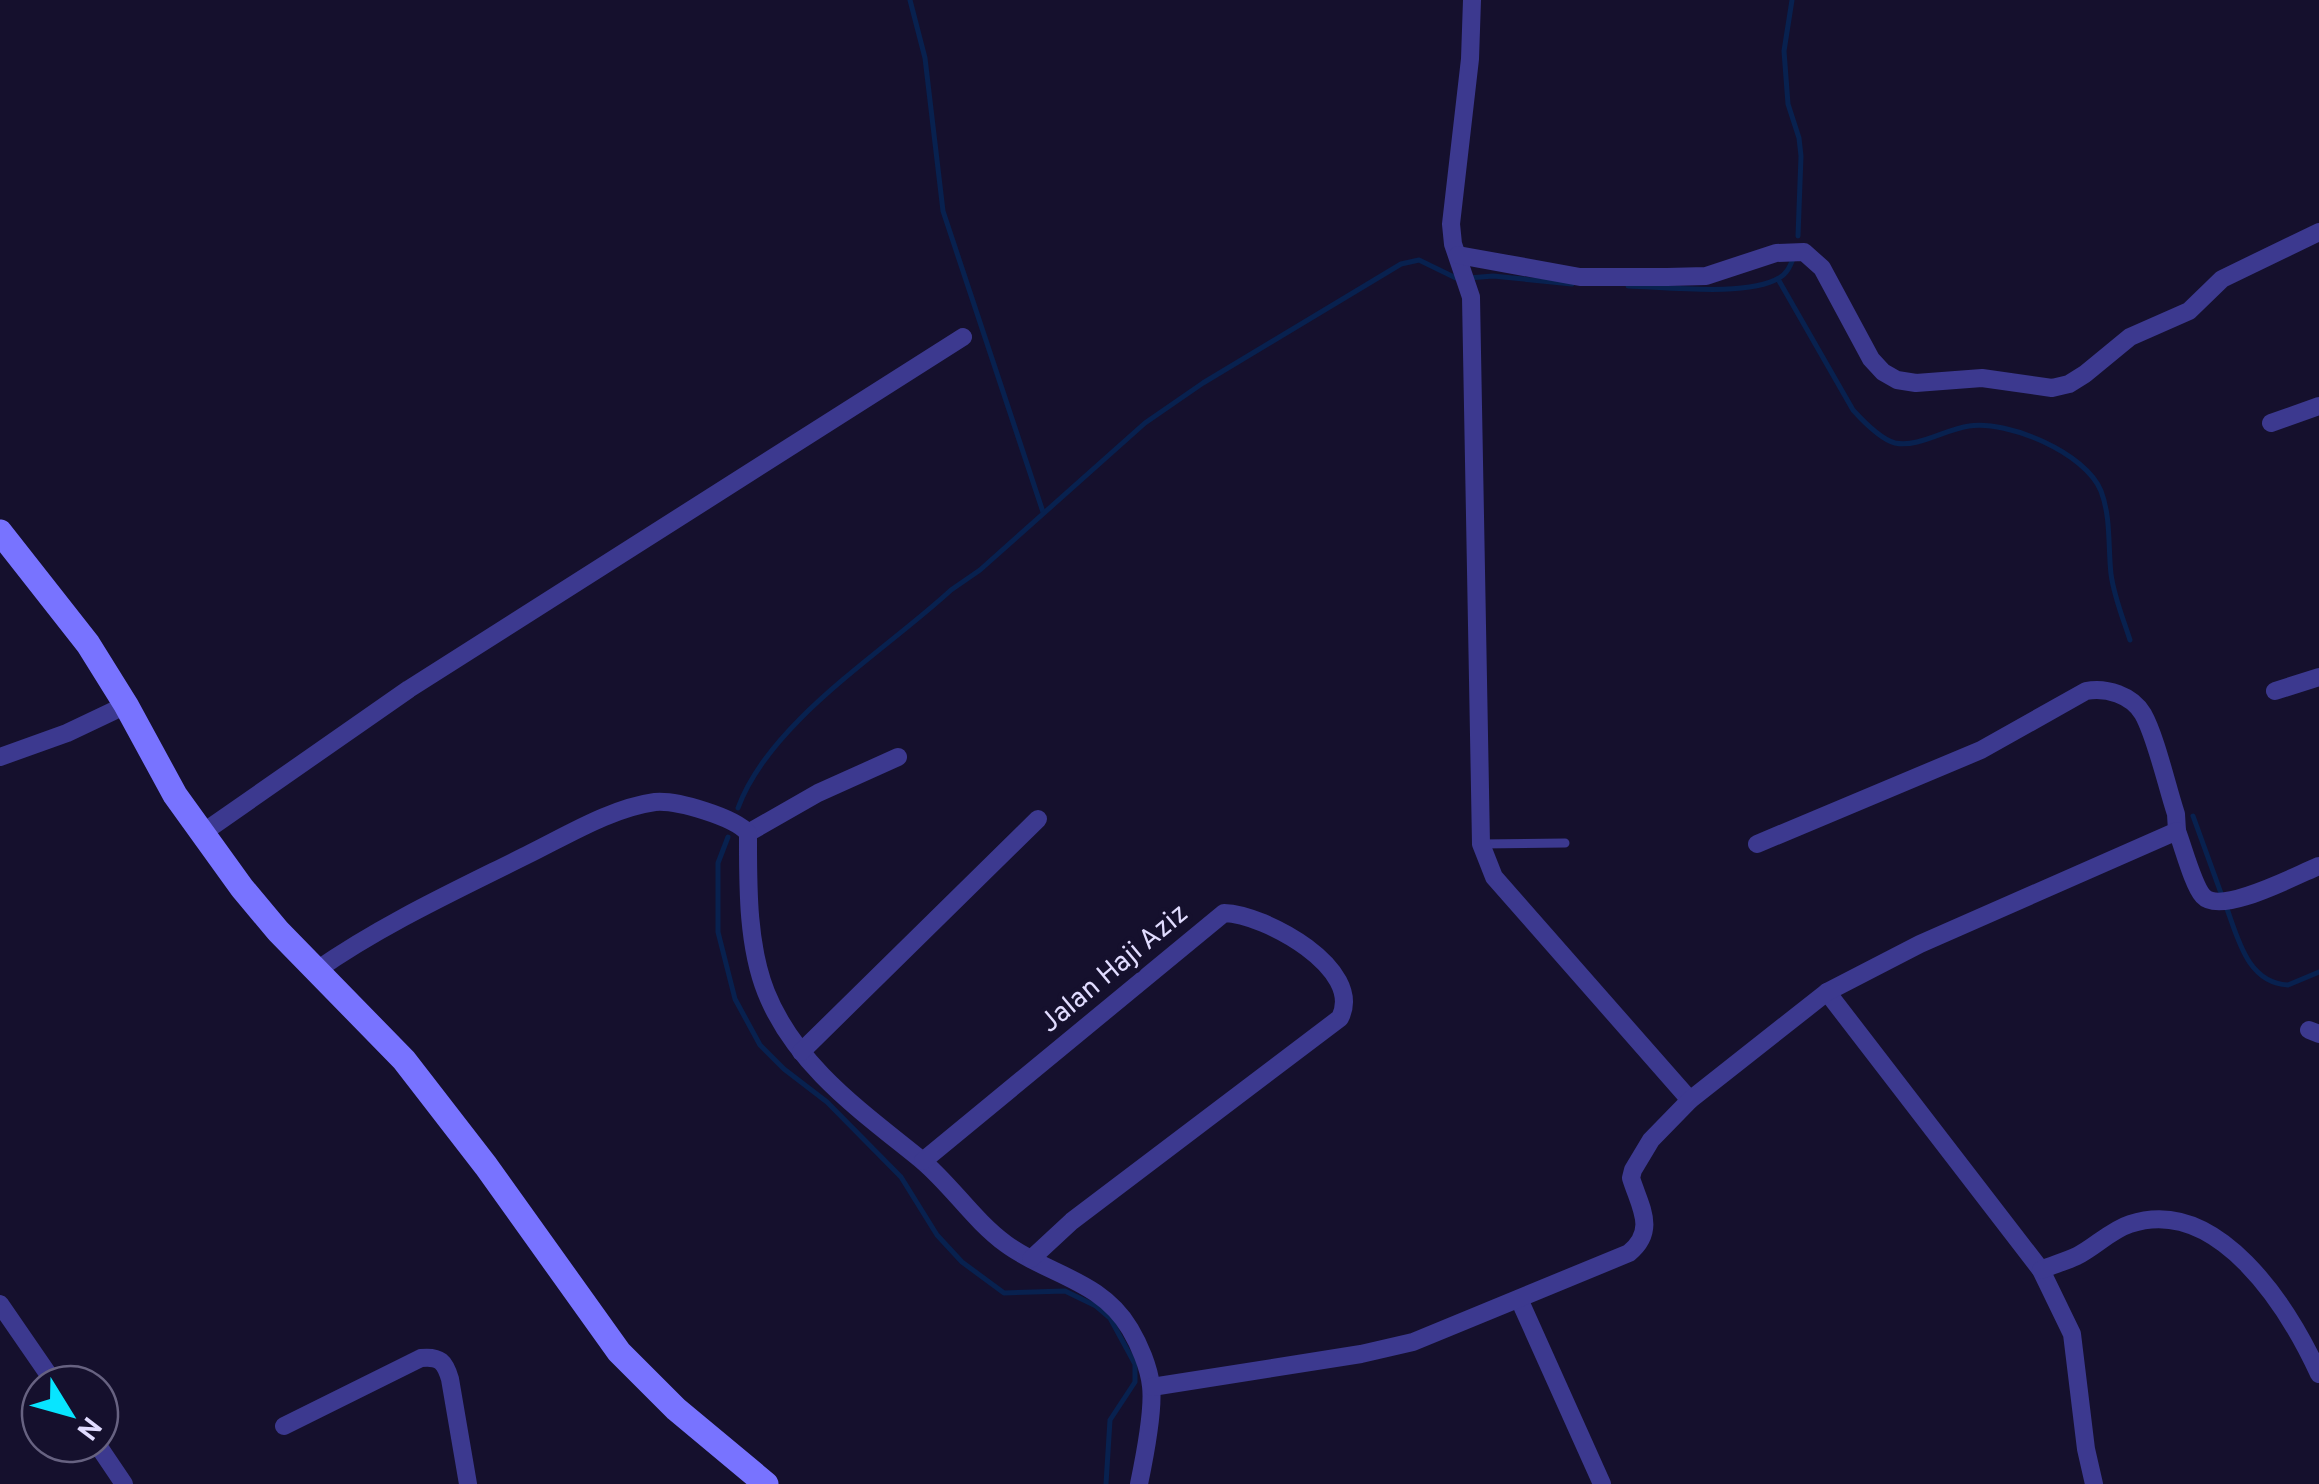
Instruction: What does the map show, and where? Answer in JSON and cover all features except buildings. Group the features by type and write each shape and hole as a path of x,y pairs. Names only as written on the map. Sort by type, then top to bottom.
{"street":[{"path":"1472,0 1470,59 1451,224 1471,297 1481,844 1494,877 1690,1100"},
{"path":"1461,262 1580,277 1706,276 1776,254 1804,252 1822,268 1871,358 1897,380 1916,384 1982,378 2052,388 2085,374 2130,338 2189,311 2222,279 2319,232"},
{"path":"201,834 409,690 964,337"},
{"path":"2270,424 2319,406"},
{"path":"0,532 72,622 201,834 260,909 404,1060 619,1352 676,1409 766,1484"},
{"path":"2275,691 2319,677"},
{"path":"1757,844 1981,750 2095,689 2120,695 2142,712 2202,896 2214,902 2234,901 2319,866"},
{"path":"0,757 67,733 126,705"},
{"path":"748,834 818,793 898,758"},
{"path":"317,970 391,922 625,810 656,802 674,803 739,824 748,834 749,897 760,975 779,1018 802,1052 856,1108 923,1161 1006,1244 1068,1275 1110,1302 1130,1328 1152,1386 1139,1484"},
{"path":"802,1052 1038,819"},
{"path":"1152,1386 1381,1350 1426,1338 1629,1253 1640,1244 1646,1225 1633,1170 1652,1140 1690,1100 1827,992 1920,944 2178,830"},
{"name":"Jalan Haji Aziz","path":"923,1161 1224,913 1264,924 1324,960 1341,981 1347,1000 1340,1018 1072,1222 1031,1259"},
{"path":"1827,992 2041,1270 2072,1334 2094,1484"},
{"path":"2041,1270 2078,1255 2126,1224 2144,1220 2195,1226 2215,1234 2258,1279 2291,1321 2319,1374"},
{"path":"1519,1299 1602,1484"},
{"path":"0,1304 41,1364"},
{"path":"284,1426 420,1358 438,1358 445,1364 450,1379 468,1484"}],"lane":[{"path":"1481,844 1565,843"}],"waterway":[{"path":"910,0 925,58 943,211 1043,512"},
{"path":"1792,0 1784,51 1788,104 1801,156 1798,236"},
{"path":"1628,286 1706,290 1748,287 1782,276 1793,259"},
{"path":"738,808 775,746 802,717 951,590 980,570 1145,423 1203,383 1401,264 1419,260 1458,279"},
{"path":"1469,278 1493,276 1572,284"},
{"path":"1778,279 1853,410 1884,438 1904,444 1969,426 2004,428 2063,452 2093,477 2104,501 2112,583 2130,640"},
{"path":"2193,816 2222,896"},
{"path":"728,837 718,863 718,932 735,999 760,1045 827,1102 901,1177 937,1235 962,1262 1004,1293 1065,1291 1096,1306 1110,1318 1135,1364 1135,1382 1110,1420 1106,1484"},
{"path":"2226,906 2246,957 2263,976 2288,985 2319,972"}]}
